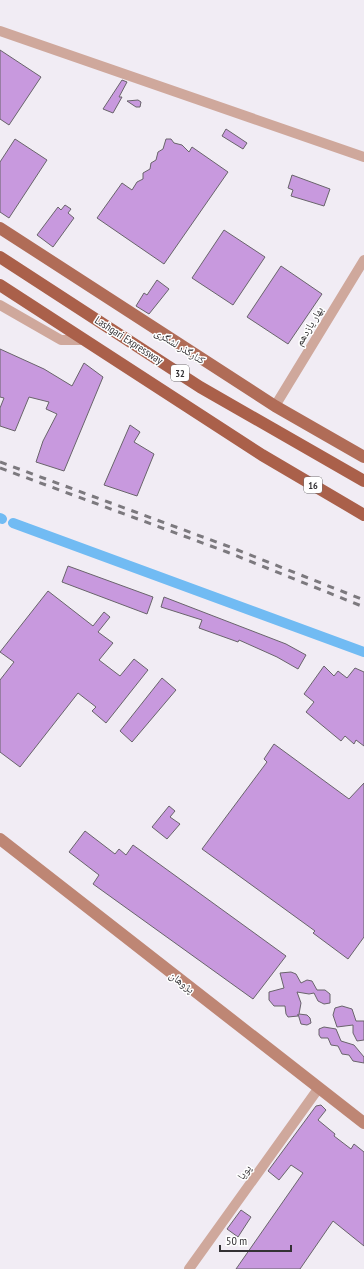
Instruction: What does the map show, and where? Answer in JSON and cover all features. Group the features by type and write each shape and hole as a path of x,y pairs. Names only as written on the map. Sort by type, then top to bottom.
{"highway":[{"name":"Lashgari Expressway","path":"0,257 200,387 364,481"},
{"name":"32","path":"0,285 82,340 262,455"},
{"name":"16","path":"262,455 364,515"}],"main road":[{"name":"کنارگذر لشگری","path":"0,228 274,406 364,457"},
{"name":"پژوهان","path":"0,839 318,1089 364,1123"}],"street":[{"path":"0,31 364,157"},
{"name":"بهار یازدهم","path":"274,406 364,260"},
{"path":"0,305 61,340 82,340"},
{"name":"پویا","path":"189,1269 318,1089"}],"building":[{"path":"0,50 41,77 9,125 0,119"},
{"path":"122,80 127,82 119,97 122,97 113,113 103,109"},
{"path":"138,100 141,102 140,107 136,107 127,101"},
{"path":"226,129 247,143 243,149 222,136"},
{"path":"15,139 47,160 9,218 0,212 0,162"},
{"path":"166,139 171,139 174,143 182,145 189,152 192,147 228,172 164,264 97,218 122,183 132,190 137,182 143,179 143,173 150,169 151,163 156,160 158,152 163,149"},
{"path":"292,175 330,189 324,206 291,196 293,190 288,188"},
{"path":"65,205 71,209 68,213 74,218 53,247 37,235 58,207 61,210"},
{"path":"224,230 265,257 233,305 192,278"},
{"path":"281,266 322,294 288,344 247,317"},
{"path":"157,280 169,289 149,314 136,306 144,293 147,295"},
{"path":"0,349 44,369 72,386 84,363 103,377 64,471 36,462 43,441 57,414 46,409 49,402 29,397 15,431 0,426 0,408 4,398 0,397"},
{"path":"130,425 140,432 134,442 154,454 137,496 104,485"},
{"path":"68,566 153,597 147,614 62,582"},
{"path":"48,591 93,626 104,612 110,617 98,632 113,643 99,660 120,676 134,659 148,670 106,723 92,711 96,707 78,693 20,767 0,752 0,680 14,662 0,652"},
{"path":"164,597 286,644 306,655 298,669 277,657 239,640 238,642 199,628 202,620 161,607"},
{"path":"324,666 334,676 338,671 347,678 355,668 364,672 364,746 356,740 354,744 345,736 341,741 306,712 314,702 304,694"},
{"path":"162,678 176,690 132,742 120,731"},
{"path":"274,744 349,799 364,783 364,937 348,959 313,933 315,931 202,849 267,762 264,759"},
{"path":"169,806 175,811 170,817 180,824 167,839 152,827"},
{"path":"85,831 115,854 119,849 126,855 133,845 286,956 253,999 93,884 99,875 69,852"},
{"path":"291,972 296,974 301,983 307,980 312,981 317,990 325,990 330,994 330,1003 324,1004 318,1001 314,993 309,994 297,992 301,1003 299,1014 307,1015 310,1018 311,1023 307,1025 301,1024 298,1014 298,1016 288,1017 285,1006 274,1006 269,1000 269,992 284,988 280,973"},
{"path":"342,1006 352,1009 356,1021 364,1021 364,1040 357,1041 353,1033 353,1025 337,1027 333,1015 335,1008"},
{"path":"324,1027 336,1029 341,1041 354,1045 364,1057 364,1063 353,1061 349,1055 342,1054 338,1046 331,1045 328,1038 321,1038 319,1035 319,1029"},
{"path":"321,1105 326,1110 318,1120 335,1134 334,1136 351,1149 354,1144 364,1152 364,1246 333,1221 300,1269 236,1269 303,1173 291,1165 279,1180 268,1171 316,1106"},
{"path":"241,1210 251,1217 238,1237 227,1229"}],"waterway":[{"path":"13,523 364,652"}],"railway":[{"path":"0,462 230,547 364,600"},
{"path":"0,468 227,552 364,607"}]}
